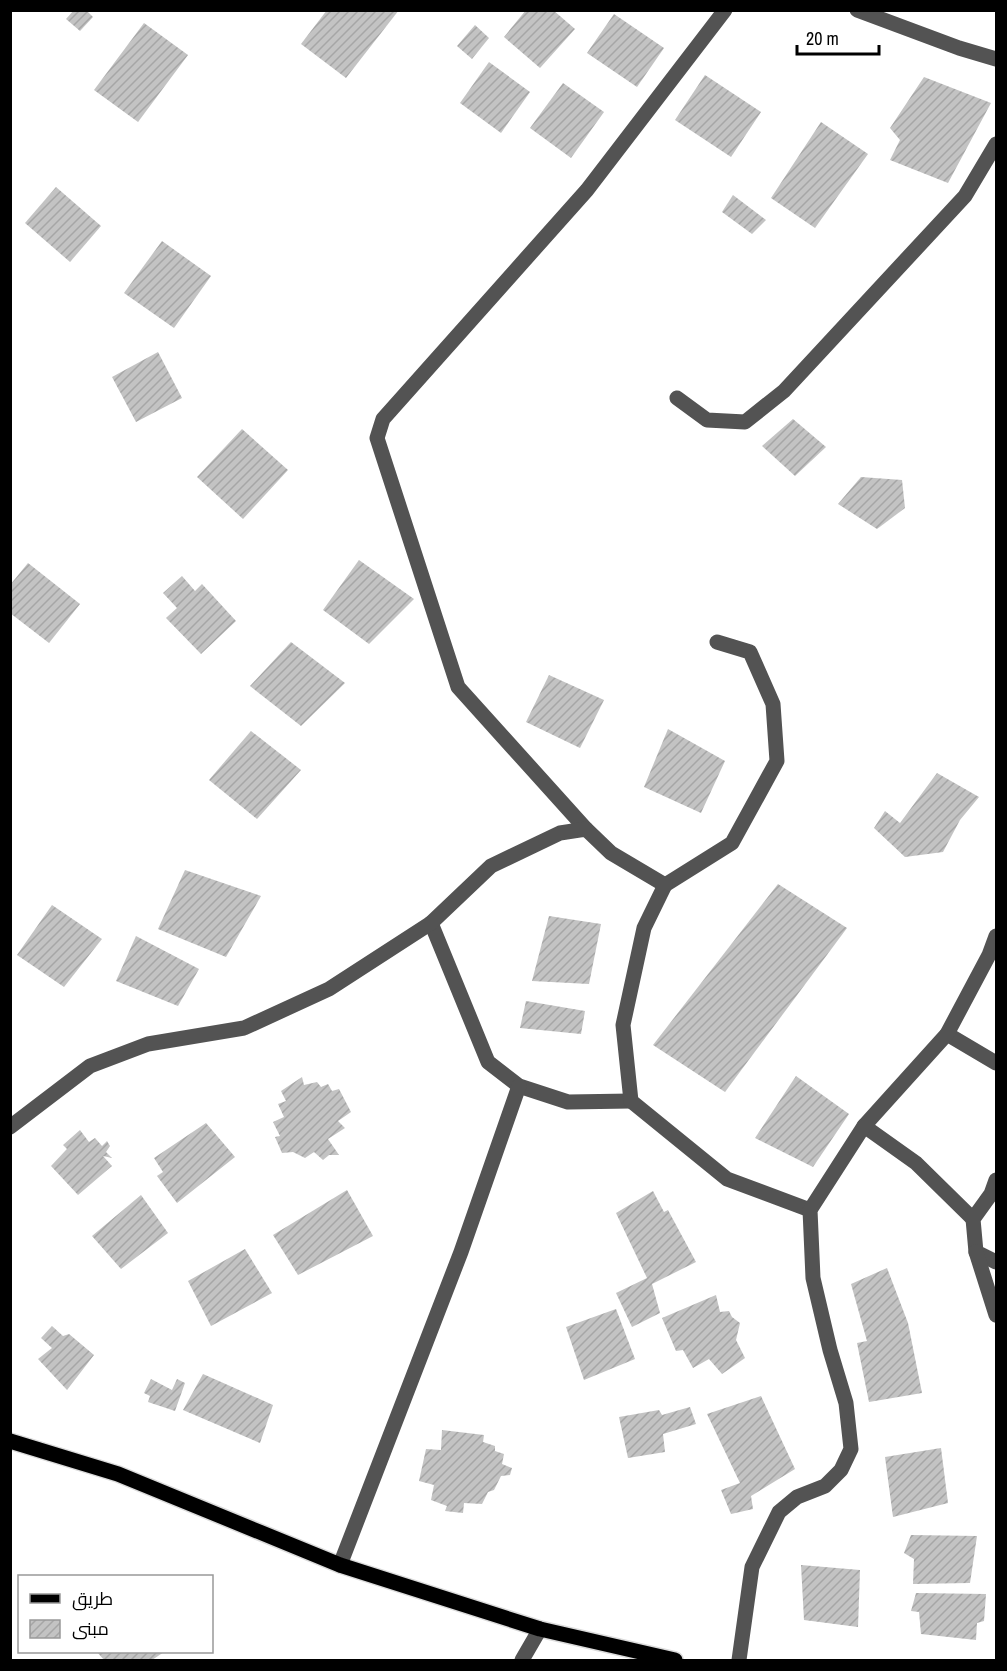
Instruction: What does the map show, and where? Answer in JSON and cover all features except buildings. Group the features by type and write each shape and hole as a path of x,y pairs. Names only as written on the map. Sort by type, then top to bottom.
{"main road":[{"path":"10,1440 118,1474 339,1564 540,1629 675,1660"}],"street":[{"path":"665,885 610,853 458,687 377,438 383,419 587,190 725,10"},
{"path":"857,10 959,48 996,59"},
{"path":"677,398 707,420 745,422 784,391 965,196 996,144"},
{"path":"631,1101 623,1025 644,928 665,885 732,843 777,761 773,704 750,652 717,642"},
{"path":"10,1127 90,1066 148,1044 244,1028 329,989 431,923 491,866 560,833 586,829"},
{"path":"431,923 488,1062 519,1086 568,1102 631,1101 727,1179 810,1210"},
{"path":"739,1660 752,1567 779,1512 797,1497 825,1486 841,1470 851,1449 846,1403 830,1350 813,1278 810,1210 864,1126 947,1034 989,955 996,936"},
{"path":"947,1034 996,1063"},
{"path":"339,1564 461,1252 519,1086"},
{"path":"864,1126 916,1163 973,1219 976,1252 996,1315"},
{"path":"973,1219 992,1194 996,1180"},
{"path":"976,1252 996,1262"},
{"path":"522,1660 540,1629"}]}
